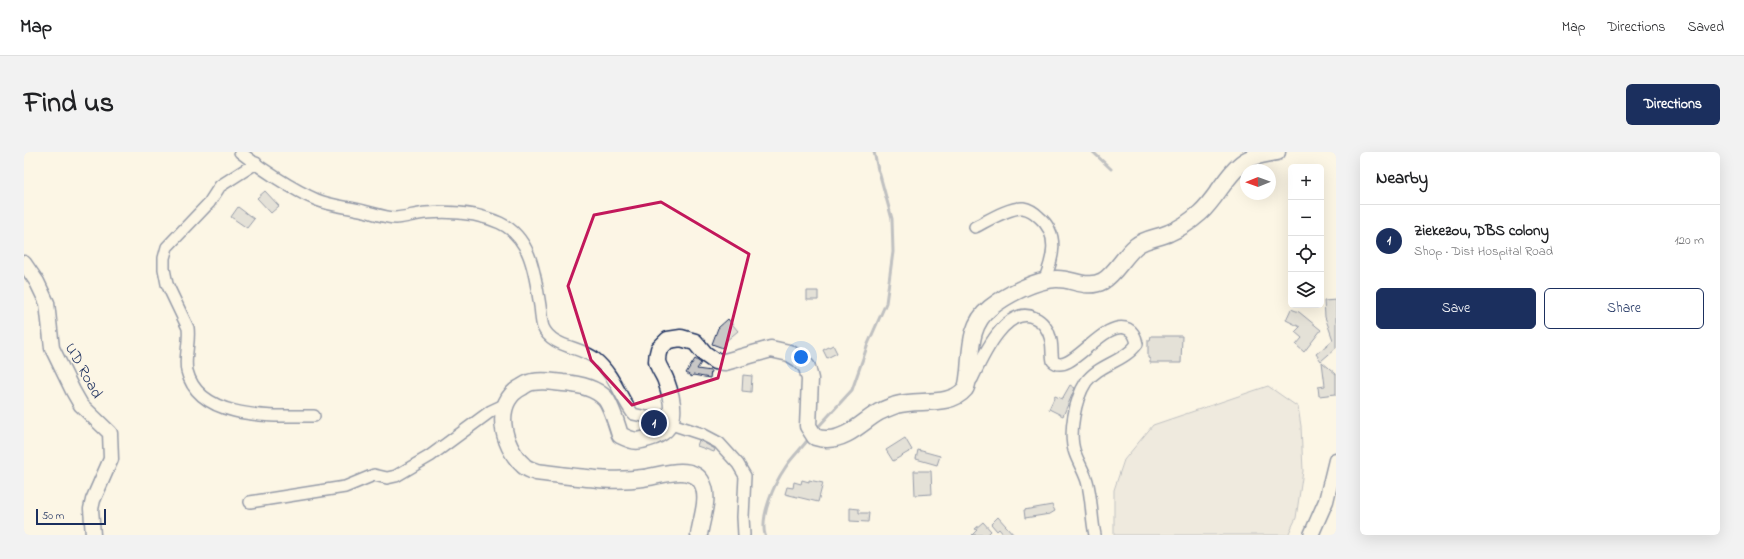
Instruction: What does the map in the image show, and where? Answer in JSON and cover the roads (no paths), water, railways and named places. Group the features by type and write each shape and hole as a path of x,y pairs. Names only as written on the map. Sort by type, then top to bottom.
{"highway":[{"path":"699,535 705,492 701,480 693,474 680,471 624,480 536,472 523,466 513,452 506,438 502,420 506,404 516,390 532,382 544,381 575,384 595,390 606,399 620,435 633,441 644,440 662,433 670,424 672,406 666,381 657,361 659,349 668,340 681,338 695,342 705,354 715,361 725,362 771,349 789,353 799,359 807,367 810,380 808,426 815,437 826,439 851,432 879,412 891,407 903,403 950,398 959,395 966,387 973,330 980,318 989,308 1019,290 1044,281 1056,279 1082,285 1092,285 1103,281 1127,254 1137,246 1148,239 1168,234 1183,226 1201,213 1245,161 1258,155 1277,152"}],"main road":[{"name":"UD Road","path":"24,263 37,282 47,303 52,348 73,391 81,405 110,433 111,459 93,500 91,509 93,535"},
{"path":"1311,535 1326,501 1336,460"}],"street":[{"path":"240,152 316,200 339,207 394,218 426,213 456,212 500,223 513,232 522,242 530,255 535,273 543,327 549,336 558,342 584,352 596,359 608,372 633,414 656,419 702,434 718,443 738,464 745,476 743,517 744,535"},
{"path":"256,163 220,186 210,203 167,247 164,258 164,269 168,284 188,328 189,336 186,362 187,371 191,382 215,405 232,410 256,414 314,416"},
{"path":"975,227 1012,209 1024,208 1036,214 1045,221 1052,232 1054,246 1051,263 1044,281"},
{"path":"966,387 992,341 1005,325 1017,318 1032,316 1039,320 1050,336 1053,361 1056,364 1061,364 1072,360 1107,331 1116,327 1124,327 1131,330 1136,338 1137,344 1133,350 1102,367 1086,383 1074,414 1072,444 1087,482 1095,535"},
{"path":"250,502 345,487 374,475 387,478 396,476 430,456 491,411 506,404"}],"waterway":[{"path":"874,152 878,170"},
{"path":"1093,152 1111,169"},
{"path":"819,426 852,390 868,344 886,303 893,252 892,219 878,168"},
{"path":"765,535 764,519 773,491 787,464 807,441"}],"place":[{"name":"Ziekezou, DBS colony","path":"654,423"}]}
